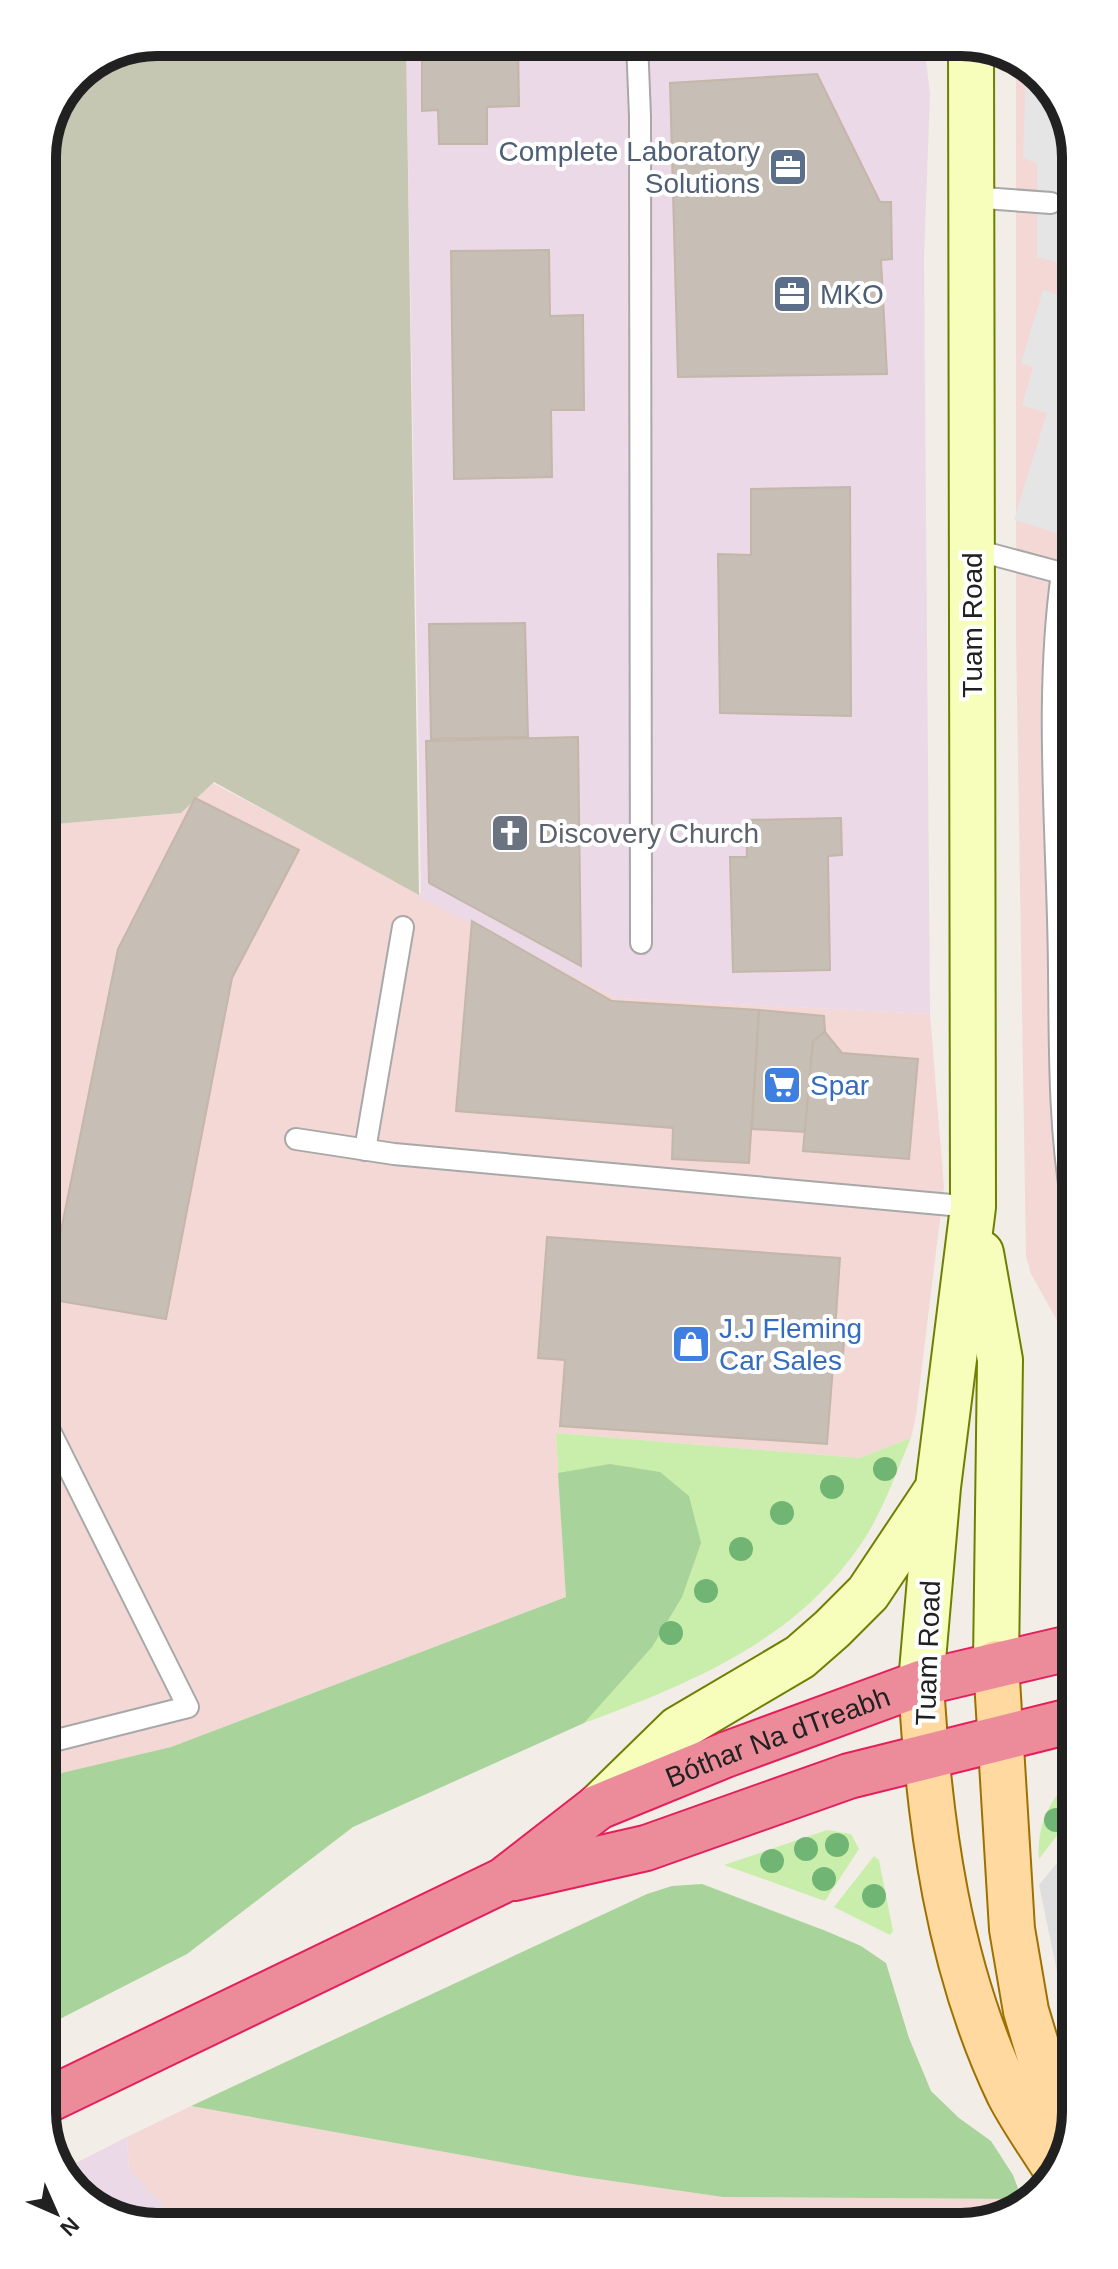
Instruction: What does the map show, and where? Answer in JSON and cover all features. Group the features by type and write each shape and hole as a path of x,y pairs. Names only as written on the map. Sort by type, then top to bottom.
{"highway":[{"name":"Bóthar Na dTreabh","path":"56,2096 504,1880 598,1807 725,1755 921,1683 1062,1649"},
{"name":"Bóthar Na dTreabh","path":"504,1880 646,1848 849,1776 1062,1723"}],"main road":[{"name":"Tuam Road","path":"971,56 973,1207 938,1487 921,1683 925,1755 942,1872 966,1986 1010,2095 1050,2160"},
{"name":"Tuam Road","path":"973,1207 1000,1360 996,1663 1012,1929 1026,2011 1047,2081 1058,2140"},
{"path":"598,1807 678,1729 800,1657 832,1629 868,1593 938,1487"}],"lane":[{"path":"638,56 641,943"},
{"path":"970,197 1051,203"},
{"path":"972,549 1062,573"},
{"path":"1062,592 1054,629 1053,763 1062,1099"},
{"path":"365,1150 403,927"},
{"path":"296,1139 365,1150 973,1207"},
{"path":"56,1443 188,1707 56,1740"}],"shaded area":[{"path":"406,56 923,56 930,94 924,259 930,1014 616,998 421,898"},
{"path":"406,56 419,895 214,782 181,813 56,824 58,137 64,118 85,85 118,64 137,58"},
{"path":"1016,72 1033,85 1049,106 1060,137 1062,157 1062,1329 1031,1274 1026,1256 1016,637"},
{"path":"1026,79 1049,106 1060,137 1062,263 1037,257 1037,164 1023,157"},
{"path":"1043,290 1062,296 1062,535 1014,520 1047,413 1022,405 1033,367 1021,363"},
{"path":"213,783 616,998 930,1014 944,1187 916,1415 911,1438 859,1458 556,1433 566,1597 171,1747 56,1774 56,824 181,813"},
{"path":"1062,1365 1062,1472 1059,1467"},
{"path":"1062,1857 1062,1996 1039,1885"},
{"path":"191,2106 577,2176 723,2197 1013,2199 981,2211 961,2213 170,2213 129,2170 127,2137"},
{"path":"127,2137 129,2170 170,2213 137,2211 112,2203 96,2193 96,2173 76,2173 71,2166"}],"green space":[{"path":"556,1433 859,1458 911,1438 868,1533 842,1570 812,1601 779,1628 705,1673 584,1723 566,1597"},
{"path":"610,1464 660,1472 689,1496 701,1543 682,1597 652,1647 584,1723 353,1827 187,1954 56,2021 56,1774 171,1747 566,1597 558,1473"},
{"path":"1059,1467 1062,1472 1062,1539 1058,1535"},
{"path":"1062,1789 1062,1829 1039,1859 1042,1824"},
{"path":"827,1830 851,1834 859,1849 825,1901 724,1865"},
{"path":"874,1856 879,1860 893,1931 890,1935 834,1907"},
{"path":"702,1884 861,1946 886,1963 909,2038 931,2091 959,2118 991,2141 1013,2175 1020,2194 1013,2199 723,2197 577,2176 191,2106 647,1894 672,1886"}],"building":[{"path":"422,56 518,56 519,106 487,107 487,144 439,144 438,110 422,111"},
{"path":"686,56 728,56 687,58"},
{"path":"817,74 880,202 891,202 892,259 881,260 887,374 678,377 670,83"},
{"path":"549,250 550,316 583,315 584,410 551,410 552,477 454,479 451,251"},
{"path":"850,487 851,716 720,713 718,554 751,555 751,489"},
{"path":"525,623 528,737 431,739 429,624"},
{"path":"578,737 581,966 429,883 426,741"},
{"path":"195,798 299,850 232,978 166,1319 56,1301 56,1255 118,949"},
{"path":"841,818 842,855 828,856 830,970 733,972 730,857 747,857 746,820"},
{"path":"472,921 612,1001 759,1010 749,1163 672,1159 673,1128 456,1111"},
{"name":"Spar","path":"759,1010 824,1016 825,1032 813,1041 805,1132 752,1129"},
{"path":"825,1032 842,1053 918,1059 909,1159 803,1151 813,1041"},
{"name":"J.J Fleming Car Sales","path":"547,1237 840,1258 835,1330 845,1331 842,1366 833,1366 827,1444 560,1426 565,1360 538,1358"}],"place":[{"name":"Complete Laboratory Solutions","path":"788,167"},
{"name":"MKO","path":"792,294"},
{"name":"Discovery Church","path":"510,833"},
{"name":"Spar","path":"782,1085"},
{"name":"J.J Fleming Car Sales","path":"691,1344"}]}
